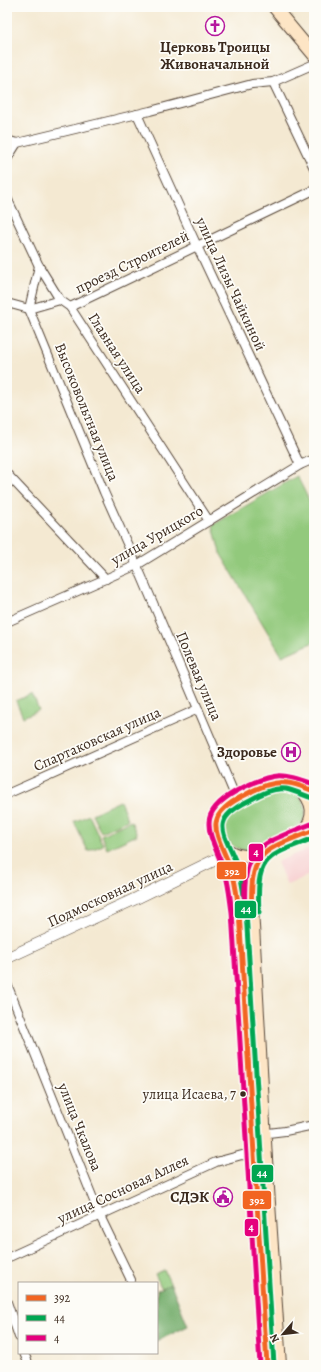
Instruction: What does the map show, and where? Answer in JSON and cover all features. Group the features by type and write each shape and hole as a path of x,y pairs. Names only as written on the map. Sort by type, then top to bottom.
{"main road":[{"path":"274,7 314,55"},
{"path":"267,1365 239,911 235,883 216,831 217,816 222,809 236,798 278,782 292,783 314,791"},
{"path":"298,786 306,794 312,807 310,820 302,835"},
{"path":"223,850 242,856 256,855 314,830"},
{"path":"268,850 262,856 254,870 251,880 251,890 280,1365"}],"street":[{"path":"7,140 17,143 252,84 273,82 314,64"},
{"path":"273,82 314,168"},
{"name":"улица Лизы Чайкиной","path":"137,114 300,465"},
{"path":"7,159 17,143"},
{"name":"проезд Строителей","path":"70,307 314,190"},
{"name":"Главная улица","path":"7,198 39,266 60,300 70,307 209,521"},
{"path":"29,309 39,266"},
{"path":"7,302 29,309 60,300"},
{"name":"Высоковольтная улица","path":"29,309 104,492 137,565"},
{"name":"улица Урицкого","path":"7,622 137,565 300,465 314,459"},
{"path":"7,474 106,579"},
{"name":"Полевая улица","path":"137,565 236,798"},
{"name":"Спартаковская улица","path":"7,794 198,709"},
{"name":"Подмосковная улица","path":"7,958 137,898 223,850"},
{"name":"улица Чкалова","path":"7,984 100,1216 131,1280"},
{"path":"252,1135 285,1131 314,1125"},
{"name":"улица Сосновая Аллея","path":"7,1258 216,1162 242,1155 254,1157"},
{"path":"7,1302 18,1334"},
{"path":"24,1354 28,1365"}],"shaded area":[{"path":"314,846 314,873 287,885 277,862"}],"green space":[{"path":"297,476 314,510 314,642 282,656 220,553 213,525"},
{"path":"32,694 39,710 23,717 16,701"},
{"path":"283,788 298,795 305,806 304,819 300,826 294,832 251,850 244,850 229,843 222,828 225,816 228,812 240,804"},
{"path":"120,801 128,820 101,832 92,814"},
{"path":"89,815 103,845 88,851 74,822"},
{"path":"131,821 137,835 107,849 101,835"},
{"path":"164,1270 172,1287 163,1291 155,1274"},
{"path":"171,1284 188,1326 158,1341 158,1290"}],"transit line":[{"name":"4","path":"260,1365 232,912 225,872 210,834 209,824 211,814 217,805 228,796 255,782 271,777 286,776 314,784"},
{"name":"392","path":"267,1365 239,911 233,874 217,836 216,827 217,819 222,811 231,803 265,785 282,782 298,785 314,791"},
{"name":"44","path":"274,1365 246,911 241,879 234,857 225,838 223,823 227,816 235,809 257,796 271,790 286,789 312,798"},
{"name":"4","path":"245,912 246,874 250,861 256,852 265,844 311,824"},
{"name":"392","path":"252,912 253,876 257,864 262,856 282,843 314,830"},
{"name":"44","path":"259,912 260,879 262,869 267,861 285,850 314,838"}],"place":[{"name":"Церковь Троицы Живоначальной","path":"215,26"},
{"name":"Здоровье","path":"291,752"},
{"name":"улица Исаева, 7","path":"243,1094"},
{"name":"СДЭК","path":"223,1197"}]}
